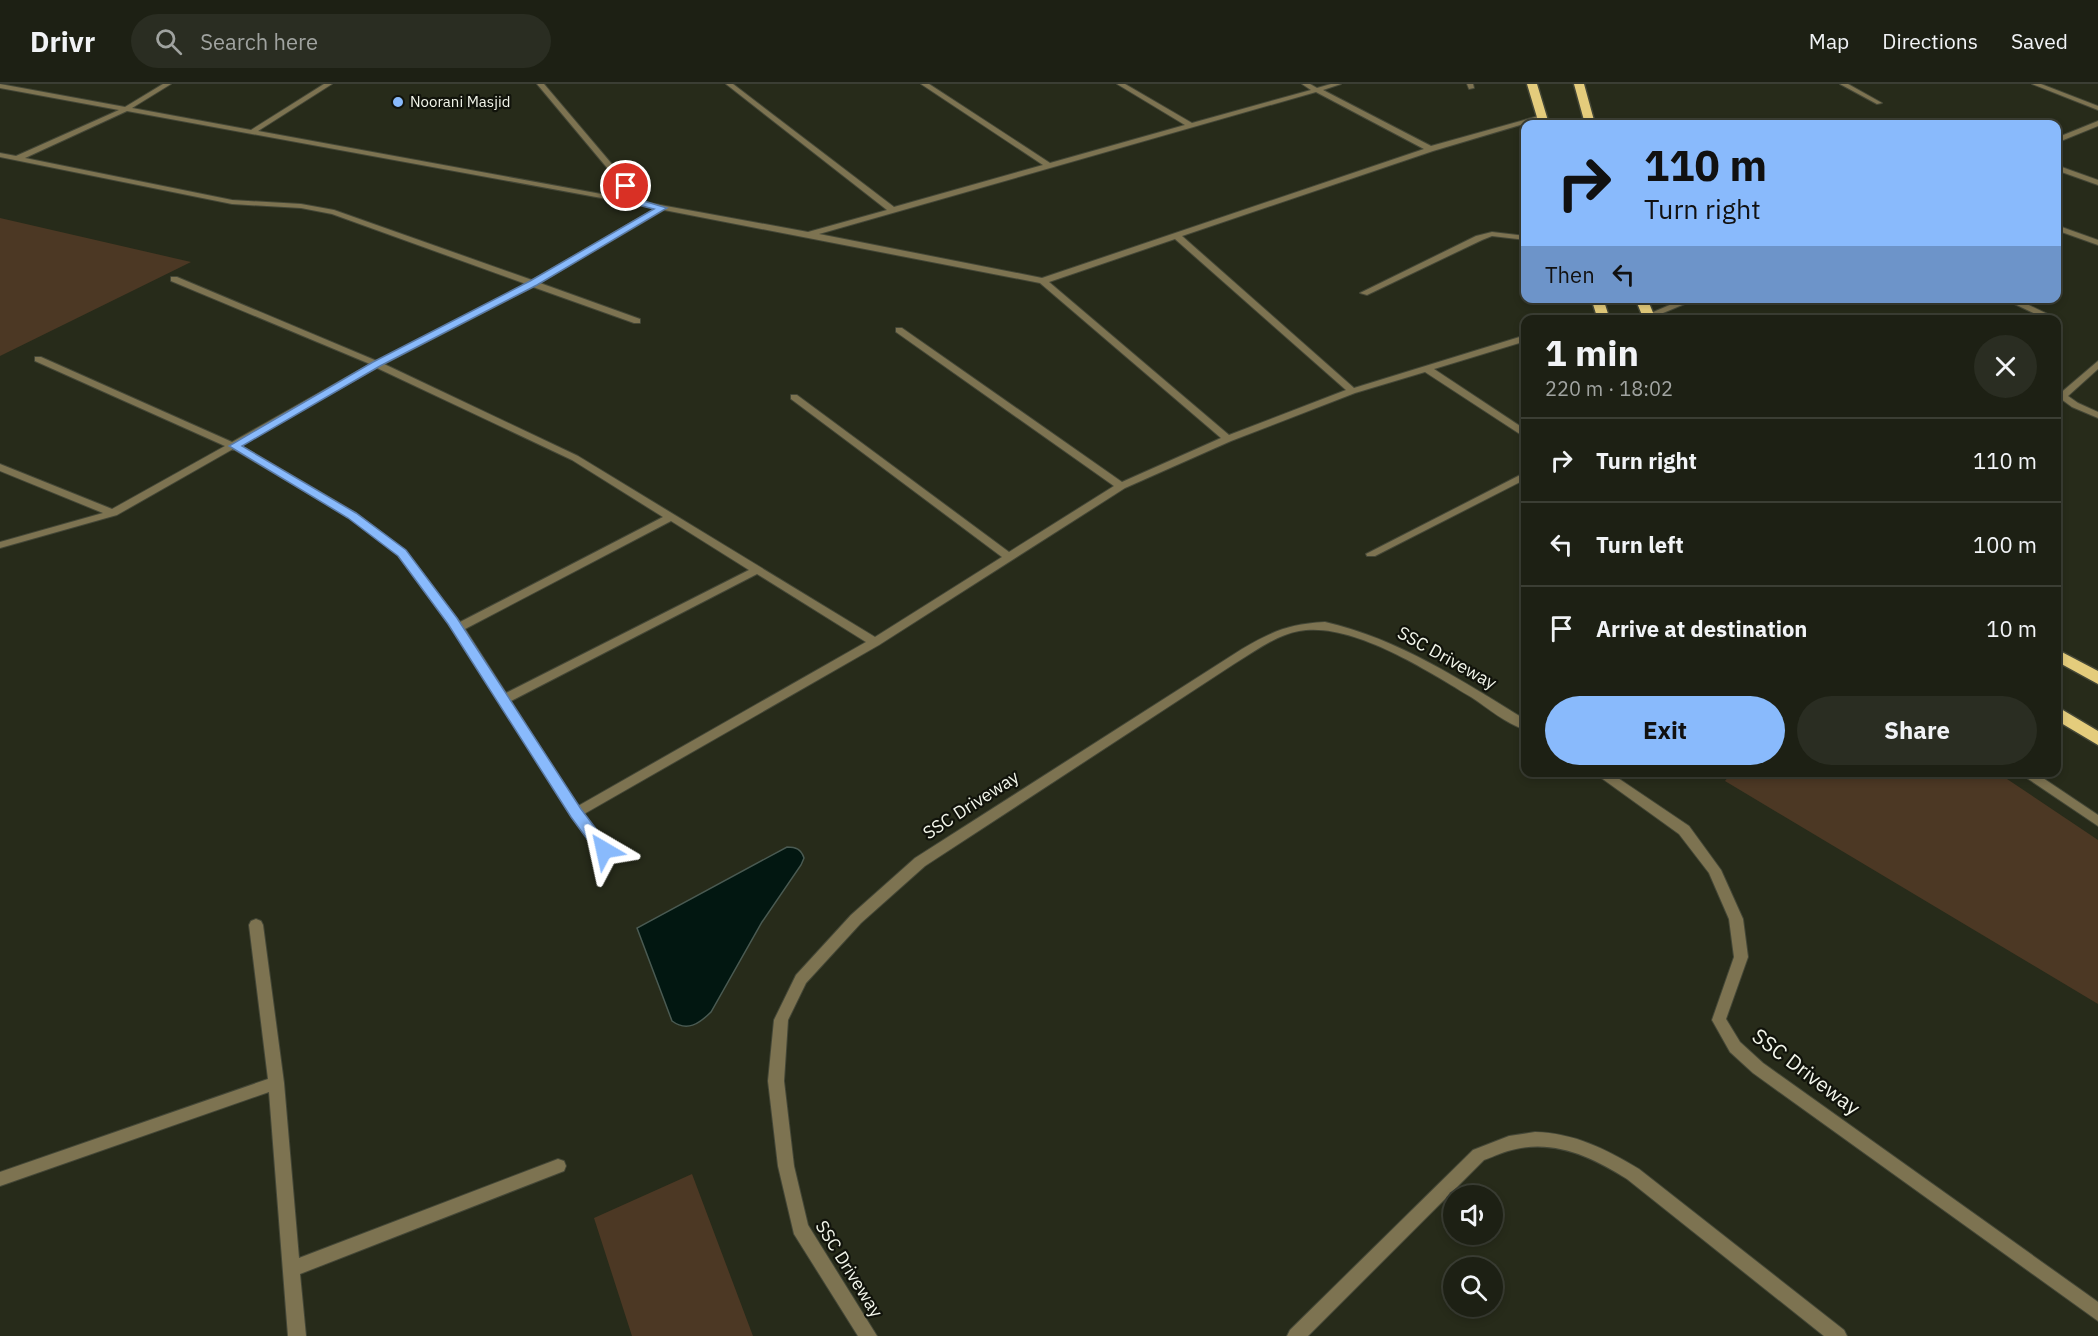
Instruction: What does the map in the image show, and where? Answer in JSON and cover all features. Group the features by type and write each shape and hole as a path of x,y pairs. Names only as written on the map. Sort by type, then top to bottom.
{"highway":[{"path":"1532,84 1543,120"},
{"path":"1578,84 1589,120"},
{"path":"2061,657 2098,678"},
{"path":"2061,715 2098,739"}],"street":[{"path":"18,158 126,109 168,84"},
{"path":"252,132 329,84"},
{"path":"540,84 641,203"},
{"path":"729,84 891,209"},
{"path":"924,84 1050,167"},
{"path":"1120,84 1191,126"},
{"path":"1305,84 1430,149"},
{"path":"808,234 1338,84"},
{"path":"1843,84 1879,103"},
{"path":"2035,84 2098,108"},
{"path":"0,86 808,234 1043,281 1228,439"},
{"path":"2061,139 2098,123"},
{"path":"1043,281 1430,149 1521,126"},
{"path":"0,155 231,202 301,206 334,212 637,321"},
{"path":"2061,169 2098,183"},
{"path":"0,545 113,513 377,364 534,283 662,208"},
{"path":"2061,229 2098,243"},
{"path":"1364,293 1479,238 1492,234 1521,237"},
{"path":"1176,236 1352,391"},
{"path":"174,279 377,364 575,458 875,642"},
{"path":"1656,315 1684,303"},
{"path":"2018,303 2045,315"},
{"path":"898,330 1121,486"},
{"path":"576,813 875,642 1121,486 1228,439 1352,391 1521,340"},
{"path":"38,358 156,413 234,446 352,515 402,553 458,628 576,813 604,850"},
{"path":"2098,364 2062,396 2075,405 2098,415"},
{"path":"1426,368 1521,432"},
{"path":"794,397 1010,558"},
{"path":"0,467 113,513"},
{"path":"1371,554 1521,478"},
{"path":"458,628 671,518"},
{"path":"503,700 757,570"},
{"name":"SSC Driveway","path":"868,1336 800,1228 786,1166 776,1081 781,1020 801,979 856,919 920,862 1230,661 1262,643 1300,627 1334,627 1386,645 1439,672 1521,723"},
{"name":"SSC Driveway","path":"1606,777 1684,830 1714,870 1736,919 1741,957 1719,1020 1735,1047 1758,1068 2098,1312"},
{"path":"2032,777 2098,821"},
{"path":"256,925 276,1083 297,1336"},
{"path":"0,1179 276,1083"},
{"path":"1296,1336 1479,1155 1518,1141 1558,1140 1598,1152 1634,1174 1838,1336"},
{"path":"292,1269 558,1166"}],"shaded area":[{"path":"0,218 191,262 0,356"},
{"path":"1728,777 2004,777 2098,840 2098,1004 1725,781"},
{"path":"692,1174 753,1336 632,1336 594,1218"}],"water":[{"path":"787,847 796,848 801,852 804,858 801,865 762,922 711,1012 693,1025 683,1026 672,1021 637,928"}],"place":[{"name":"Noorani Masjid","path":"398,102"}],"route":[{"path":"604,850 576,813 453,621 402,553 352,515 234,446 377,364 534,283 662,208 641,203 626,186"}]}
